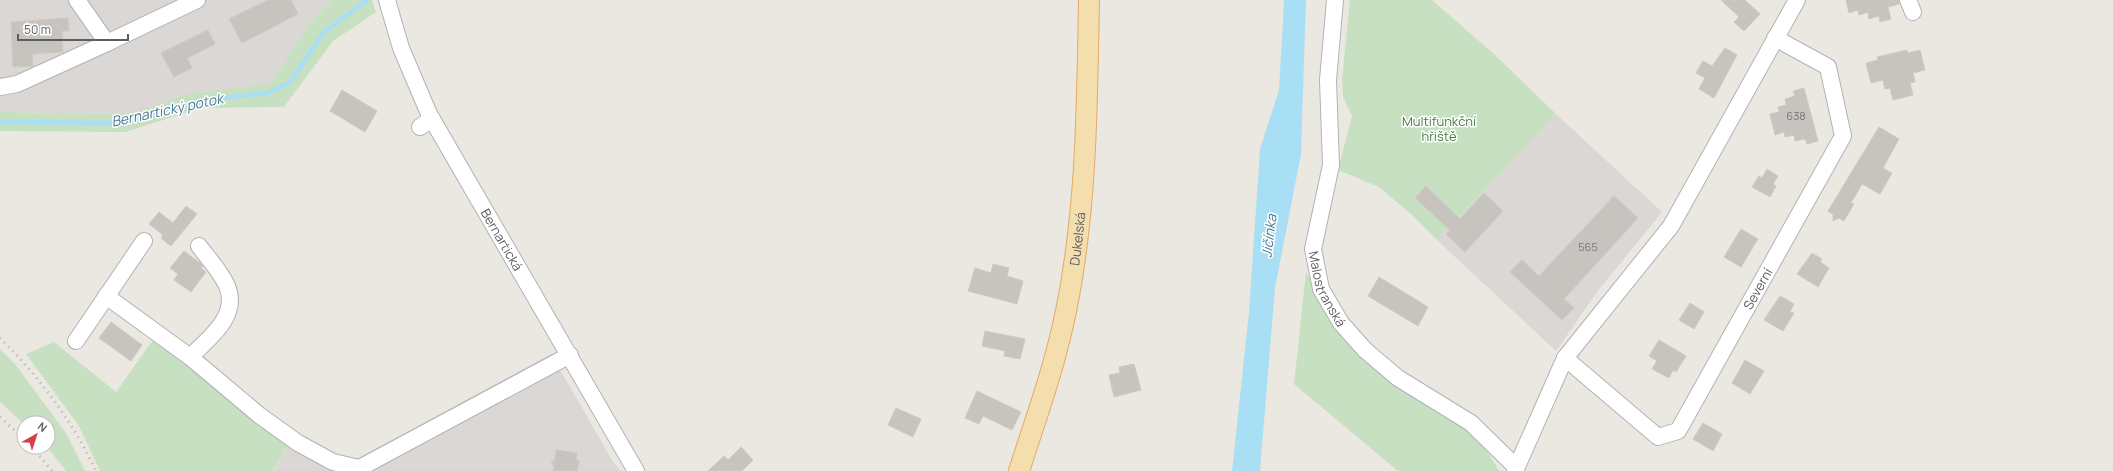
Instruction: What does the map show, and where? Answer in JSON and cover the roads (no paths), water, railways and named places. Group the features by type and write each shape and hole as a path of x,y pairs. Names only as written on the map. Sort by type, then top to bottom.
{"main road":[{"name":"Dukelská","path":"1019,471 1056,351 1066,311 1079,227 1087,144 1089,0"}],"street":[{"path":"77,0 107,43"},
{"path":"0,87 16,84 197,0"},
{"name":"Bernartická","path":"387,0 426,123 570,355 636,471"},
{"name":"Malostranská","path":"1335,0 1328,80 1331,165 1313,249 1321,289 1341,323 1365,350 1398,378 1471,423 1516,469"},
{"path":"1516,469 1565,358 1671,226 1775,38 1792,2"},
{"name":"Severní","path":"1565,358 1658,437 1678,431 1843,136 1828,67 1775,38"},
{"path":"76,341 144,241"},
{"path":"190,357 224,320 230,303 227,286 199,246"},
{"path":"106,296 190,357 259,415 310,451 333,462 356,470 570,355"}],"water":[{"name":"Jičínka","path":"1284,0 1306,0 1301,154 1275,288 1260,471 1232,471 1249,312 1260,149 1279,90"}],"waterway":[{"name":"Bernartický potok","path":"0,122 118,123 210,99 268,93 290,82 324,32 367,0"}],"railway":[{"path":"0,338 28,368 54,400 77,435 96,471"},
{"path":"0,417 16,432"},
{"path":"39,455 52,471"}],"park label":[{"name":"Multifunkční hřiště","path":"1439,128"}]}
